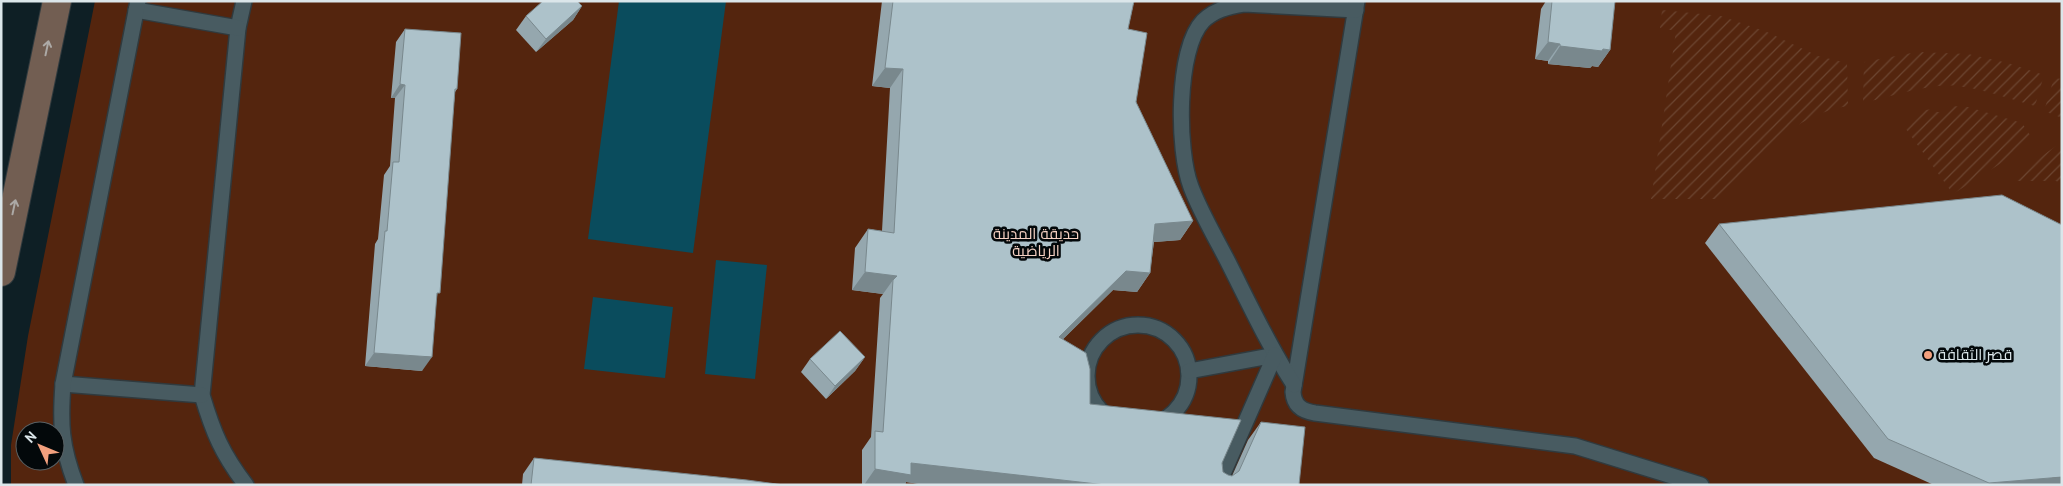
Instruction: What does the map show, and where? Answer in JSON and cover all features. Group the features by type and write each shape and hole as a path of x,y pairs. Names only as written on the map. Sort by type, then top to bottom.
{"main road":[{"path":"1,272 57,1"}],"lane":[{"path":"244,1 238,28 202,395 212,430 229,462 246,485"},
{"path":"1294,385 1275,355 1190,186 1181,131 1186,61 1189,46 1194,32 1203,20 1229,6 1244,4 1356,6 1294,385 1296,405 1308,412 1575,446 1700,485"},
{"path":"76,485 66,461 61,423 63,384 137,6 238,28"},
{"path":"1131,326 1148,326 1163,332 1176,342 1185,355 1190,371 1188,388 1181,404 1170,416 1154,425 1138,428 1121,425 1106,416 1095,403 1088,388 1087,370 1092,354 1101,341 1115,331 1131,326"},
{"path":"1190,371 1275,355"},
{"path":"1218,485 1275,355"},
{"path":"63,384 202,395"}],"green space":[{"name":"حديقة المدينة الرياضية","path":"95,1 2062,1 2062,485 11,485 11,445 28,336"},
{"path":"1662,10 1721,16 1767,32 1818,56 1847,63 1848,106 1828,111 1792,129 1760,155 1718,199 1651,199 1676,31 1660,28"},
{"path":"1917,52 1968,54 2008,63 2044,75 2035,106 1977,89 1957,86 1922,88 1863,103 1864,62"},
{"path":"2054,78 2062,79 2062,118 2044,111"},
{"path":"1952,106 1968,107 2022,123 2032,138 2006,160 1953,194 1903,125 1918,111 1933,109 1937,112 1945,112"},
{"path":"2056,146 2062,146 2062,184 2056,181 2014,181 2014,176"}],"water":[{"path":"619,1 726,1 693,253 588,239"},
{"path":"716,260 767,265 755,379 705,374"},
{"path":"593,297 673,307 665,378 584,369"}],"building":[{"path":"543,1 577,1 582,6 546,39 526,16"},
{"path":"893,1 1134,1 1128,29 1147,33 1136,102 1193,221 1155,224 1150,273 1126,271 1059,337 1086,353 1090,369 1090,404 1241,420 1222,463 1223,472 1228,475 1232,476 1239,471 1261,422 1305,427 1299,485 1106,485 911,463 911,475 875,469 875,431 883,432 893,280 897,276 865,272 868,229 894,233 903,69 885,68"},
{"path":"1552,1 1615,1 1610,50 1603,49 1602,51 1560,46 1560,44 1548,42"},
{"path":"405,29 461,33 440,293 437,293 432,357 374,353 393,162 399,162 405,85 400,84"},
{"name":"قصر الثقافة","path":"2002,195 2062,225 2062,477 1989,483 1888,439 1719,224"},
{"path":"840,331 865,357 835,386 810,359"},
{"path":"534,458 747,480 784,485 531,485"}],"place":[{"name":"قصر الثقافة","path":"1928,355"}]}
